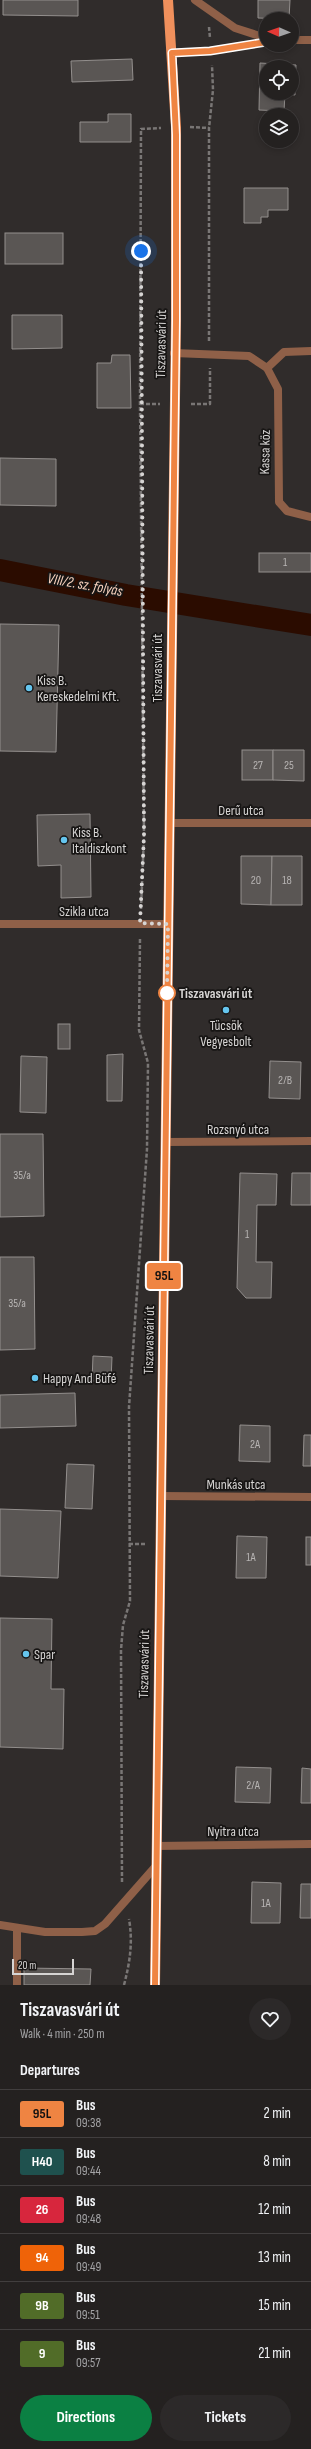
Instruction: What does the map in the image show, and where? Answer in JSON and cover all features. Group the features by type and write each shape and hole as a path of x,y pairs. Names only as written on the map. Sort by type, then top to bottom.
{"main road":[{"name":"Tiszavasvári út","path":"155,1985 170,823 176,138 168,0"}],"street":[{"path":"195,0 235,28 259,36"},
{"path":"299,40 311,40"},
{"path":"172,53 210,51 259,43"},
{"path":"174,353 209,356 249,356 267,368 284,352 311,351"},
{"name":"Kassa köz","path":"267,368 278,389 279,502 287,511 311,517"},
{"name":"Derű utca","path":"170,823 311,824"},
{"name":"Szikla utca","path":"0,924 168,924"},
{"name":"Rozsnyó utca","path":"166,1142 311,1141"},
{"name":"Munkás utca","path":"161,1496 311,1498"},
{"name":"Nyitra utca","path":"156,1846 311,1844"},
{"path":"0,1925 45,1932 95,1931 105,1924 156,1866"},
{"path":"16,1928 17,1985"}],"path":[{"path":"140,404 210,404 209,128 213,90 209,24 216,16"},
{"path":"124,1985 130,1962 132,1934 121,1880 121,1650 124,1625 130,1600 129,1407 147,1149 148,1063 139,1030 140,923 144,835 144,588 140,404 141,129"}],"building":[{"path":"3,0 78,0 78,16 3,15"},
{"path":"258,0 290,0 289,12 259,12 258,18"},
{"path":"132,59 133,80 72,82 71,61"},
{"path":"259,100 285,100 284,108 259,108"},
{"path":"108,114 131,114 131,142 80,142 80,122 108,122"},
{"path":"244,188 288,188 288,210 268,210 268,217 261,217 261,223 244,223"},
{"path":"5,233 63,233 63,264 5,264"},
{"path":"12,315 62,315 62,348 12,349"},
{"path":"112,355 130,355 131,408 97,408 97,363 111,363"},
{"path":"0,458 56,459 56,506 0,505"},
{"path":"259,553 311,553 311,572 259,572"},
{"name":"Kiss B. Kereskedelmi Kft.","path":"0,624 59,625 56,752 0,751"},
{"path":"242,750 273,750 273,780 242,780"},
{"path":"273,750 304,750 304,781 273,780"},
{"name":"Kiss B. Italdiszkont","path":"90,814 91,897 61,898 61,865 38,866 37,815"},
{"path":"241,856 272,856 271,905 241,904"},
{"path":"272,856 302,856 302,905 271,905"},
{"path":"58,1024 70,1024 70,1049 58,1049"},
{"path":"123,1054 122,1101 107,1101 107,1055"},
{"path":"21,1056 47,1057 46,1113 20,1112"},
{"path":"270,1061 301,1062 300,1099 269,1098"},
{"path":"0,1134 43,1134 44,1216 0,1217"},
{"path":"240,1173 277,1174 276,1205 257,1205 256,1262 272,1262 271,1298 246,1298 237,1288"},
{"path":"292,1173 311,1173 311,1205 291,1205"},
{"path":"0,1257 34,1257 35,1349 0,1350"},
{"path":"93,1356 112,1357 111,1381 92,1381"},
{"path":"75,1393 76,1426 0,1428 0,1395"},
{"path":"240,1425 270,1426 270,1462 239,1461"},
{"path":"304,1435 311,1435 311,1466 303,1466"},
{"path":"67,1464 94,1465 92,1509 65,1508"},
{"path":"0,1509 61,1511 58,1578 0,1576"},
{"path":"237,1536 267,1537 266,1578 236,1578"},
{"path":"306,1537 311,1537 311,1565 306,1565"},
{"name":"Spar","path":"0,1618 52,1619 51,1689 64,1689 63,1749 0,1747"},
{"path":"236,1767 271,1768 270,1803 235,1802"},
{"path":"302,1768 311,1769 311,1803 301,1803"},
{"path":"252,1882 281,1883 280,1923 251,1923"},
{"path":"301,1884 311,1884 311,1918 300,1918"},
{"path":"24,1968 91,1969 90,1985 24,1985"}],"waterway":[{"name":"VIII/2. sz. folyás","path":"0,570 126,595 311,625"}],"bus line":[{"name":"95L","path":"155,1985 159,1544 161,1496 170,823 172,489 174,353 176,320 176,135 172,53 210,51 259,43"}],"place":[{"name":"Kiss B. Kereskedelmi Kft.","path":"29,688"},
{"name":"Kiss B. Italdiszkont","path":"64,840"},
{"name":"Tiszavasvári út","path":"167,993"},
{"name":"Tücsök Vegyesbolt","path":"226,1010"},
{"name":"Happy And Büfé","path":"35,1378"},
{"name":"Spar","path":"26,1654"}],"route":[{"path":"141,251 140,404 144,588 144,835 140,923 168,924 167,993"}]}
